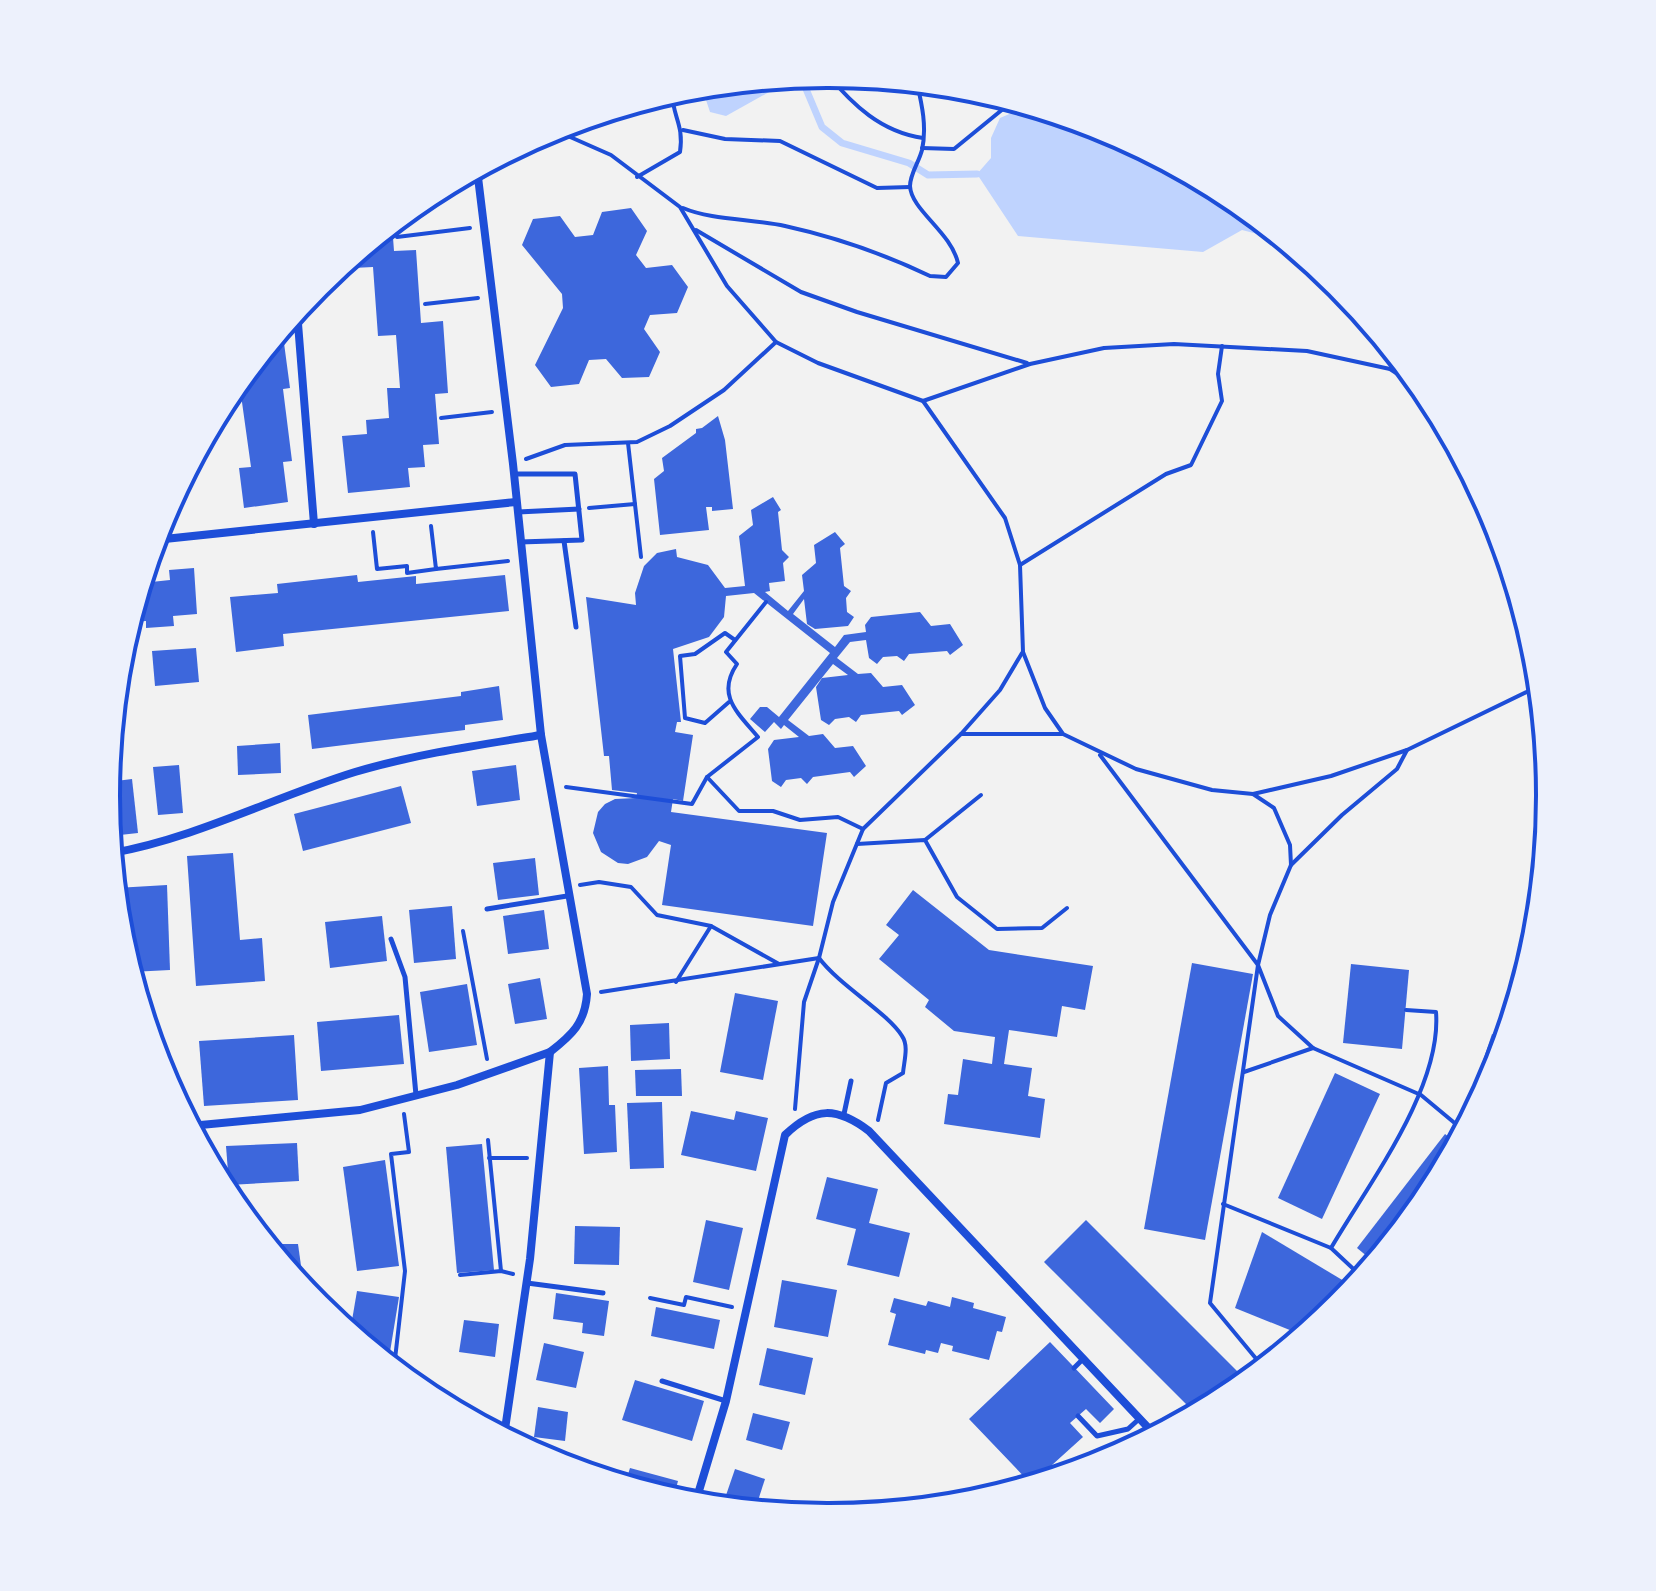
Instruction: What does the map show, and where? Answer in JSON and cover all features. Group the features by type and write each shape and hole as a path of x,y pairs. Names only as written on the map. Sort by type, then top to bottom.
{"street":[{"path":"202,1125 360,1110 416,1096 550,1052 573,1035 585,1013 587,994 566,891 541,735 514,469 478,181"},
{"path":"298,327 314,524"},
{"path":"169,539 429,512 516,507"},
{"path":"123,850 240,814 356,772 450,749 541,735"},
{"path":"506,1425 527,1280 550,1052"},
{"path":"699,1491 726,1401 785,1135 800,1120 825,1112 844,1114 869,1131 1147,1427"}],"lane":[{"path":"514,469 575,474 582,540 520,542"},
{"path":"516,507 579,509"},
{"path":"564,541 576,627"},
{"path":"487,909 566,891"},
{"path":"391,939 405,977 416,1096"},
{"path":"844,1114 851,1081"},
{"path":"527,1280 603,1293"},
{"path":"1074,1368 1084,1359"},
{"path":"662,1381 726,1401"},
{"path":"1078,1416 1097,1436 1128,1429 1139,1419"}],"path":[{"path":"839,88 853,105 875,120 906,136 923,138"},
{"path":"570,137 611,155 680,207 696,213 735,216 835,239 930,276 946,277 958,263 954,246 914,199 910,187 923,138 924,118 919,94"},
{"path":"637,177 680,152 683,130 673,106"},
{"path":"922,148 954,149 1002,110"},
{"path":"683,130 725,139 780,141 877,188 910,187"},
{"path":"680,207 727,286 776,342 818,363 923,401 1005,518 1020,565 1023,652 1045,708 1063,734 1098,753 1178,782 1212,790 1253,794 1331,776 1407,750 1527,692"},
{"path":"397,237 484,227"},
{"path":"695,230 801,292 1030,364"},
{"path":"425,304 492,296"},
{"path":"514,469 565,445 628,443 670,426 724,390 776,342"},
{"path":"923,401 1030,364 1104,348 1222,345 1307,351 1394,371"},
{"path":"1020,565 1166,474 1191,465 1222,401 1218,374 1222,345"},
{"path":"441,418 506,410"},
{"path":"628,443 641,557"},
{"path":"579,509 635,504"},
{"path":"429,512 436,569"},
{"path":"371,518 377,569 407,566 407,573 522,560"},
{"path":"549,785 692,804 707,777 758,737 729,702 726,686 737,664 726,652 766,602"},
{"path":"729,702 705,723 685,718 680,656 695,654 725,633 736,640"},
{"path":"800,1120 794,1105 804,1002 833,902 863,829 961,734 1000,690 1023,652"},
{"path":"961,734 1063,734"},
{"path":"1256,1359 1210,1303 1258,965 1270,915 1291,865 1342,815 1397,769 1407,750"},
{"path":"1098,753 1258,965 1278,1016 1313,1048 1421,1095 1455,1123"},
{"path":"707,777 739,811 773,811 800,820 838,817 863,829"},
{"path":"1253,794 1274,808 1290,845 1291,865"},
{"path":"857,844 925,840 981,795"},
{"path":"925,840 957,897 997,929 1042,928 1067,908"},
{"path":"566,891 599,882 631,887 657,915 711,926 780,964"},
{"path":"676,982 711,926"},
{"path":"463,931 490,1073"},
{"path":"587,994 819,958"},
{"path":"819,958 835,979 902,1036 906,1050 903,1073 886,1083 880,1119 869,1131"},
{"path":"1331,1248 1421,1095 1438,1036 1436,1012 1406,1010"},
{"path":"1243,1073 1313,1048"},
{"path":"395,1356 405,1271 391,1154 409,1152 402,1099"},
{"path":"488,1140 501,1271"},
{"path":"489,1158 540,1158"},
{"path":"1223,1204 1331,1248 1353,1269"},
{"path":"460,1275 501,1271 527,1280"},
{"path":"650,1298 684,1305 686,1297 746,1310"}],"water":[{"path":"771,91 726,116 710,112 706,99"},
{"path":"1013,113 1099,142 1182,183 1260,235 1242,230 1203,252 1018,236 977,174 991,158 991,138 1000,118"}],"building":[{"path":"631,208 647,231 636,255 646,268 672,265 688,287 677,313 650,315 644,329 660,352 649,377 622,378 606,359 589,360 579,384 551,387 535,365 563,308 562,294 522,245 533,219 560,216 575,237 593,235 602,212"},
{"path":"393,237 394,251 416,250 421,323 443,321 448,393 435,394 439,444 423,445 425,467 408,468 410,487 348,493 342,436 367,434 366,420 389,418 387,388 400,388 396,335 378,336 373,267 358,268"},
{"path":"284,344 290,388 283,389 292,461 283,462 288,502 244,508 239,468 251,467 242,400"},
{"path":"718,416 725,440 733,509 712,511 712,507 706,507 709,530 660,535 654,479 664,471 662,458 696,433 696,429"},
{"path":"773,497 781,510 778,512 782,550 789,557 783,563 785,581 769,583 770,591 765,592 788,611 804,591 802,575 816,563 814,545 835,532 845,544 840,548 844,586 851,591 846,598 847,612 854,617 848,626 815,629 807,624 804,599 793,614 835,647 844,635 866,632 865,625 871,617 920,612 931,626 950,624 963,645 950,655 947,651 909,654 904,661 897,656 883,657 877,664 869,658 866,640 850,642 837,658 858,674 871,673 883,687 902,685 915,705 902,715 899,711 861,715 856,722 849,717 835,719 829,725 821,720 816,687 822,678 848,675 833,664 788,720 809,736 823,734 835,748 853,746 866,766 854,777 850,772 813,777 807,784 801,778 786,780 781,787 772,781 768,749 774,740 799,737 784,725 781,729 774,722 765,732 750,719 760,707 767,707 779,717 830,653 754,593 726,596 724,617 709,637 673,649 681,722 677,722 675,732 693,735 683,801 673,799 671,812 827,833 813,926 662,905 671,845 659,841 647,857 628,864 618,863 601,852 593,833 598,812 605,804 615,799 636,798 637,793 612,790 609,756 604,756 586,597 636,605 635,593 644,566 657,553 676,549 677,557 708,565 725,588 745,586 739,536 753,525 751,510"},
{"path":"194,568 197,614 173,616 174,626 146,628 146,621 143,621 154,582 170,580 169,570"},
{"path":"357,575 358,582 416,576 416,584 505,575 509,611 283,634 284,646 236,652 230,597 278,593 277,584"},
{"path":"196,648 199,682 155,686 152,651"},
{"path":"499,686 503,720 465,725 465,730 312,749 308,715 461,696 461,692"},
{"path":"280,743 281,773 238,775 237,746"},
{"path":"179,765 183,813 158,815 153,767"},
{"path":"516,765 520,800 477,806 472,771"},
{"path":"132,779 138,833 122,835 121,780"},
{"path":"401,786 411,823 303,851 294,814"},
{"path":"233,853 240,940 262,938 265,981 196,986 187,856"},
{"path":"535,858 539,895 498,900 493,863"},
{"path":"167,885 170,970 143,971 127,887"},
{"path":"913,890 989,950 1093,966 1085,1010 1062,1006 1057,1037 1009,1030 1004,1064 1032,1068 1028,1096 1045,1099 1040,1138 944,1124 948,1094 958,1095 963,1059 992,1064 995,1037 954,1031 925,1007 929,1000 879,959 899,935 886,925"},
{"path":"452,906 456,959 414,963 409,910"},
{"path":"544,910 549,949 508,954 503,916"},
{"path":"382,916 387,961 330,968 325,922"},
{"path":"1192,963 1253,974 1205,1240 1144,1229"},
{"path":"1351,964 1409,970 1402,1049 1343,1043"},
{"path":"540,978 547,1019 515,1024 508,984"},
{"path":"467,984 477,1045 429,1052 420,992"},
{"path":"735,993 778,1001 763,1080 720,1072"},
{"path":"399,1015 404,1064 321,1071 317,1022"},
{"path":"669,1023 670,1059 631,1061 630,1025"},
{"path":"1492,1034 1494,1035 1482,1066 1479,1073"},
{"path":"294,1035 298,1100 204,1106 199,1041"},
{"path":"608,1066 609,1105 615,1105 617,1152 584,1154 579,1068"},
{"path":"681,1069 682,1096 636,1096 635,1070"},
{"path":"1335,1073 1380,1094 1322,1219 1278,1198"},
{"path":"662,1102 664,1168 630,1169 627,1103"},
{"path":"691,1111 734,1120 736,1111 768,1118 756,1171 681,1155"},
{"path":"1445,1134 1448,1136 1416,1189 1366,1255 1357,1248"},
{"path":"297,1143 299,1181 237,1185 228,1169 226,1146"},
{"path":"482,1144 494,1270 457,1273 446,1147"},
{"path":"385,1160 399,1266 357,1271 343,1167"},
{"path":"827,1177 878,1189 869,1223 910,1233 899,1277 847,1265 856,1229 816,1219"},
{"path":"706,1220 743,1228 729,1290 693,1282"},
{"path":"1086,1220 1238,1372 1187,1405 1044,1262"},
{"path":"575,1226 620,1227 619,1265 574,1264"},
{"path":"1262,1232 1343,1280 1290,1330 1235,1308"},
{"path":"282,1244 298,1244 301,1268"},
{"path":"782,1280 837,1290 828,1337 774,1327"},
{"path":"357,1291 399,1297 390,1351 352,1318"},
{"path":"556,1293 609,1301 604,1336 582,1333 583,1323 553,1319"},
{"path":"952,1297 974,1303 973,1308 1006,1317 1002,1332 997,1331 989,1360 952,1351 953,1346 941,1343 938,1353 926,1350 925,1354 888,1345 896,1314 890,1312 894,1298 926,1306 928,1301 950,1307"},
{"path":"656,1307 720,1320 714,1349 651,1336"},
{"path":"464,1320 499,1324 495,1357 459,1352"},
{"path":"1050,1342 1114,1409 1100,1423 1086,1409 1070,1423 1083,1437 1050,1466 1023,1475 969,1419"},
{"path":"544,1343 584,1352 576,1388 536,1380"},
{"path":"767,1348 813,1358 805,1395 759,1385"},
{"path":"635,1380 704,1401 692,1441 622,1420"},
{"path":"538,1407 568,1412 565,1441 534,1437"},
{"path":"753,1413 790,1422 782,1450 746,1440"},
{"path":"630,1468 678,1481 677,1486 628,1474"},
{"path":"735,1469 765,1479 759,1499 726,1495"}],"waterway":[{"path":"806,89 822,127 842,143 909,163 928,175 977,174"}]}
